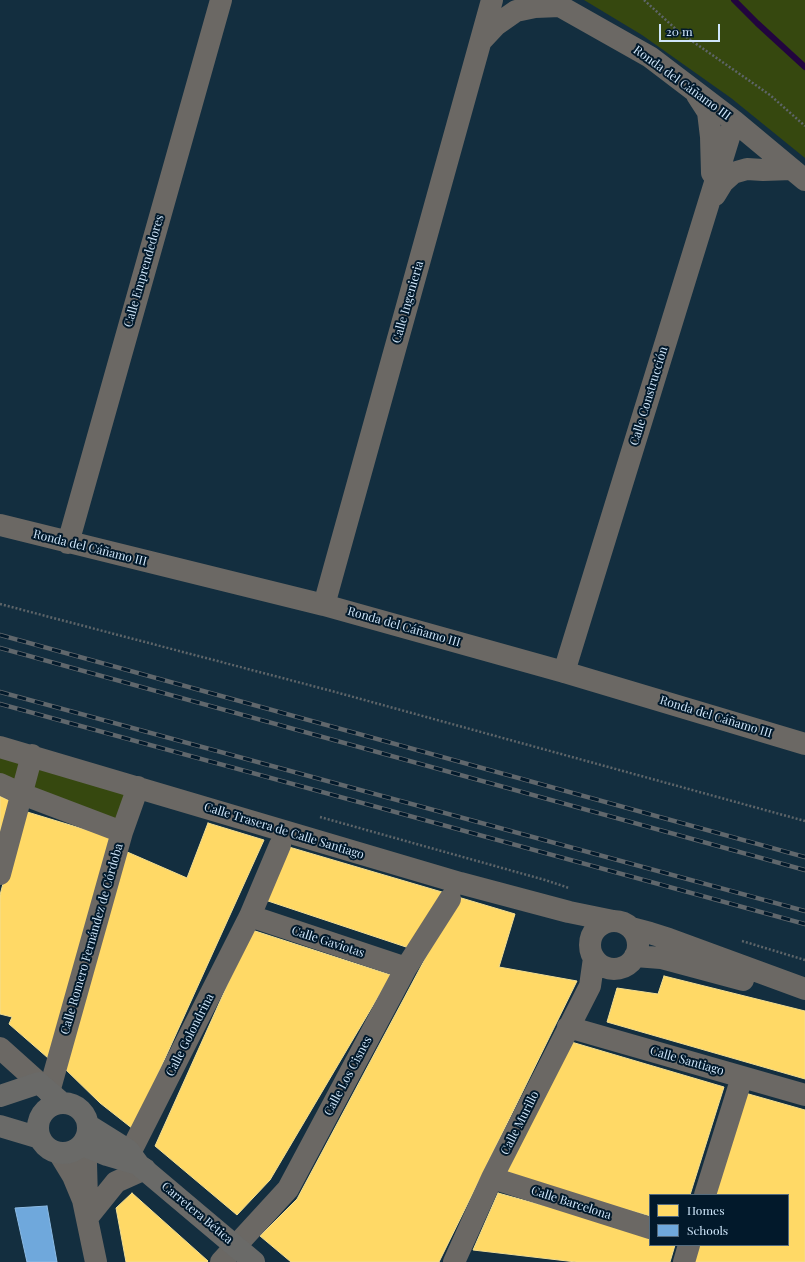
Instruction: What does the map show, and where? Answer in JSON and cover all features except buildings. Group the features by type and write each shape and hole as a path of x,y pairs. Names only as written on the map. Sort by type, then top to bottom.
{"street":[{"name":"Calle Emprendedores","path":"68,543 221,0"},
{"name":"Calle Ingenieria","path":"324,605 492,0"},
{"name":"Ronda del Cáñamo III","path":"554,3 650,57 734,121 799,174"},
{"path":"481,41 496,25 516,11 554,3"},
{"path":"695,92 708,112 711,137 712,172 705,214"},
{"name":"Calle Construcción","path":"564,672 734,121"},
{"path":"705,214 723,182 733,174 747,169 799,174"},
{"name":"Ronda del Cáñamo III","path":"0,525 324,605 564,672 805,744"},
{"name":"Calle Trasera de Calle Santiago","path":"0,747 32,755 460,883 650,933 805,989"},
{"path":"0,874 32,755"},
{"path":"0,784 22,794 122,832"},
{"name":"Calle Romero Fernández de Córdoba","path":"50,1093 122,832 138,787"},
{"name":"Calle Golondrina","path":"138,1162 250,916 280,844"},
{"name":"Calle Los Cisnes","path":"221,1262 288,1189 406,968 450,899"},
{"path":"569,912 598,955 616,968 624,966 635,956 637,949 635,934 622,925 605,923 599,926 594,931 598,955"},
{"name":"Calle Gaviotas","path":"250,916 406,968"},
{"name":"Calle Murillo","path":"454,1262 492,1178 590,986 598,955"},
{"path":"635,956 661,958 805,997"},
{"name":"Calle Santiago","path":"568,1027 805,1095"},
{"path":"0,1048 50,1093 82,1111 86,1163 87,1218"},
{"path":"704,1194 742,1077"},
{"path":"0,1096 50,1093"},
{"path":"50,1093 49,1108 41,1117 38,1131 40,1138 45,1145 51,1150 59,1153 67,1153 75,1151 84,1139"},
{"path":"0,1126 40,1138"},
{"name":"Carretera Bética","path":"84,1139 107,1155 138,1162 254,1262"},
{"path":"59,1153 83,1200 96,1262"},
{"path":"87,1218 116,1182 138,1162"},
{"name":"Calle Barcelona","path":"492,1178 649,1228"},
{"path":"684,1262 689,1246"}],"path":[{"path":"644,0 679,32 770,95 805,126"},
{"path":"0,604 328,690 805,821"},
{"path":"319,817 545,880 575,890"},
{"path":"739,940 805,960"}],"green space":[{"path":"584,0 805,0 805,158 731,98 642,35"},
{"path":"0,747 138,787 122,832 0,784"}],"waterway":[{"path":"734,0 805,67"}],"railway":[{"path":"0,635 805,857"},
{"path":"0,648 805,870"},
{"path":"0,692 805,911"},
{"path":"0,704 805,924"}]}
